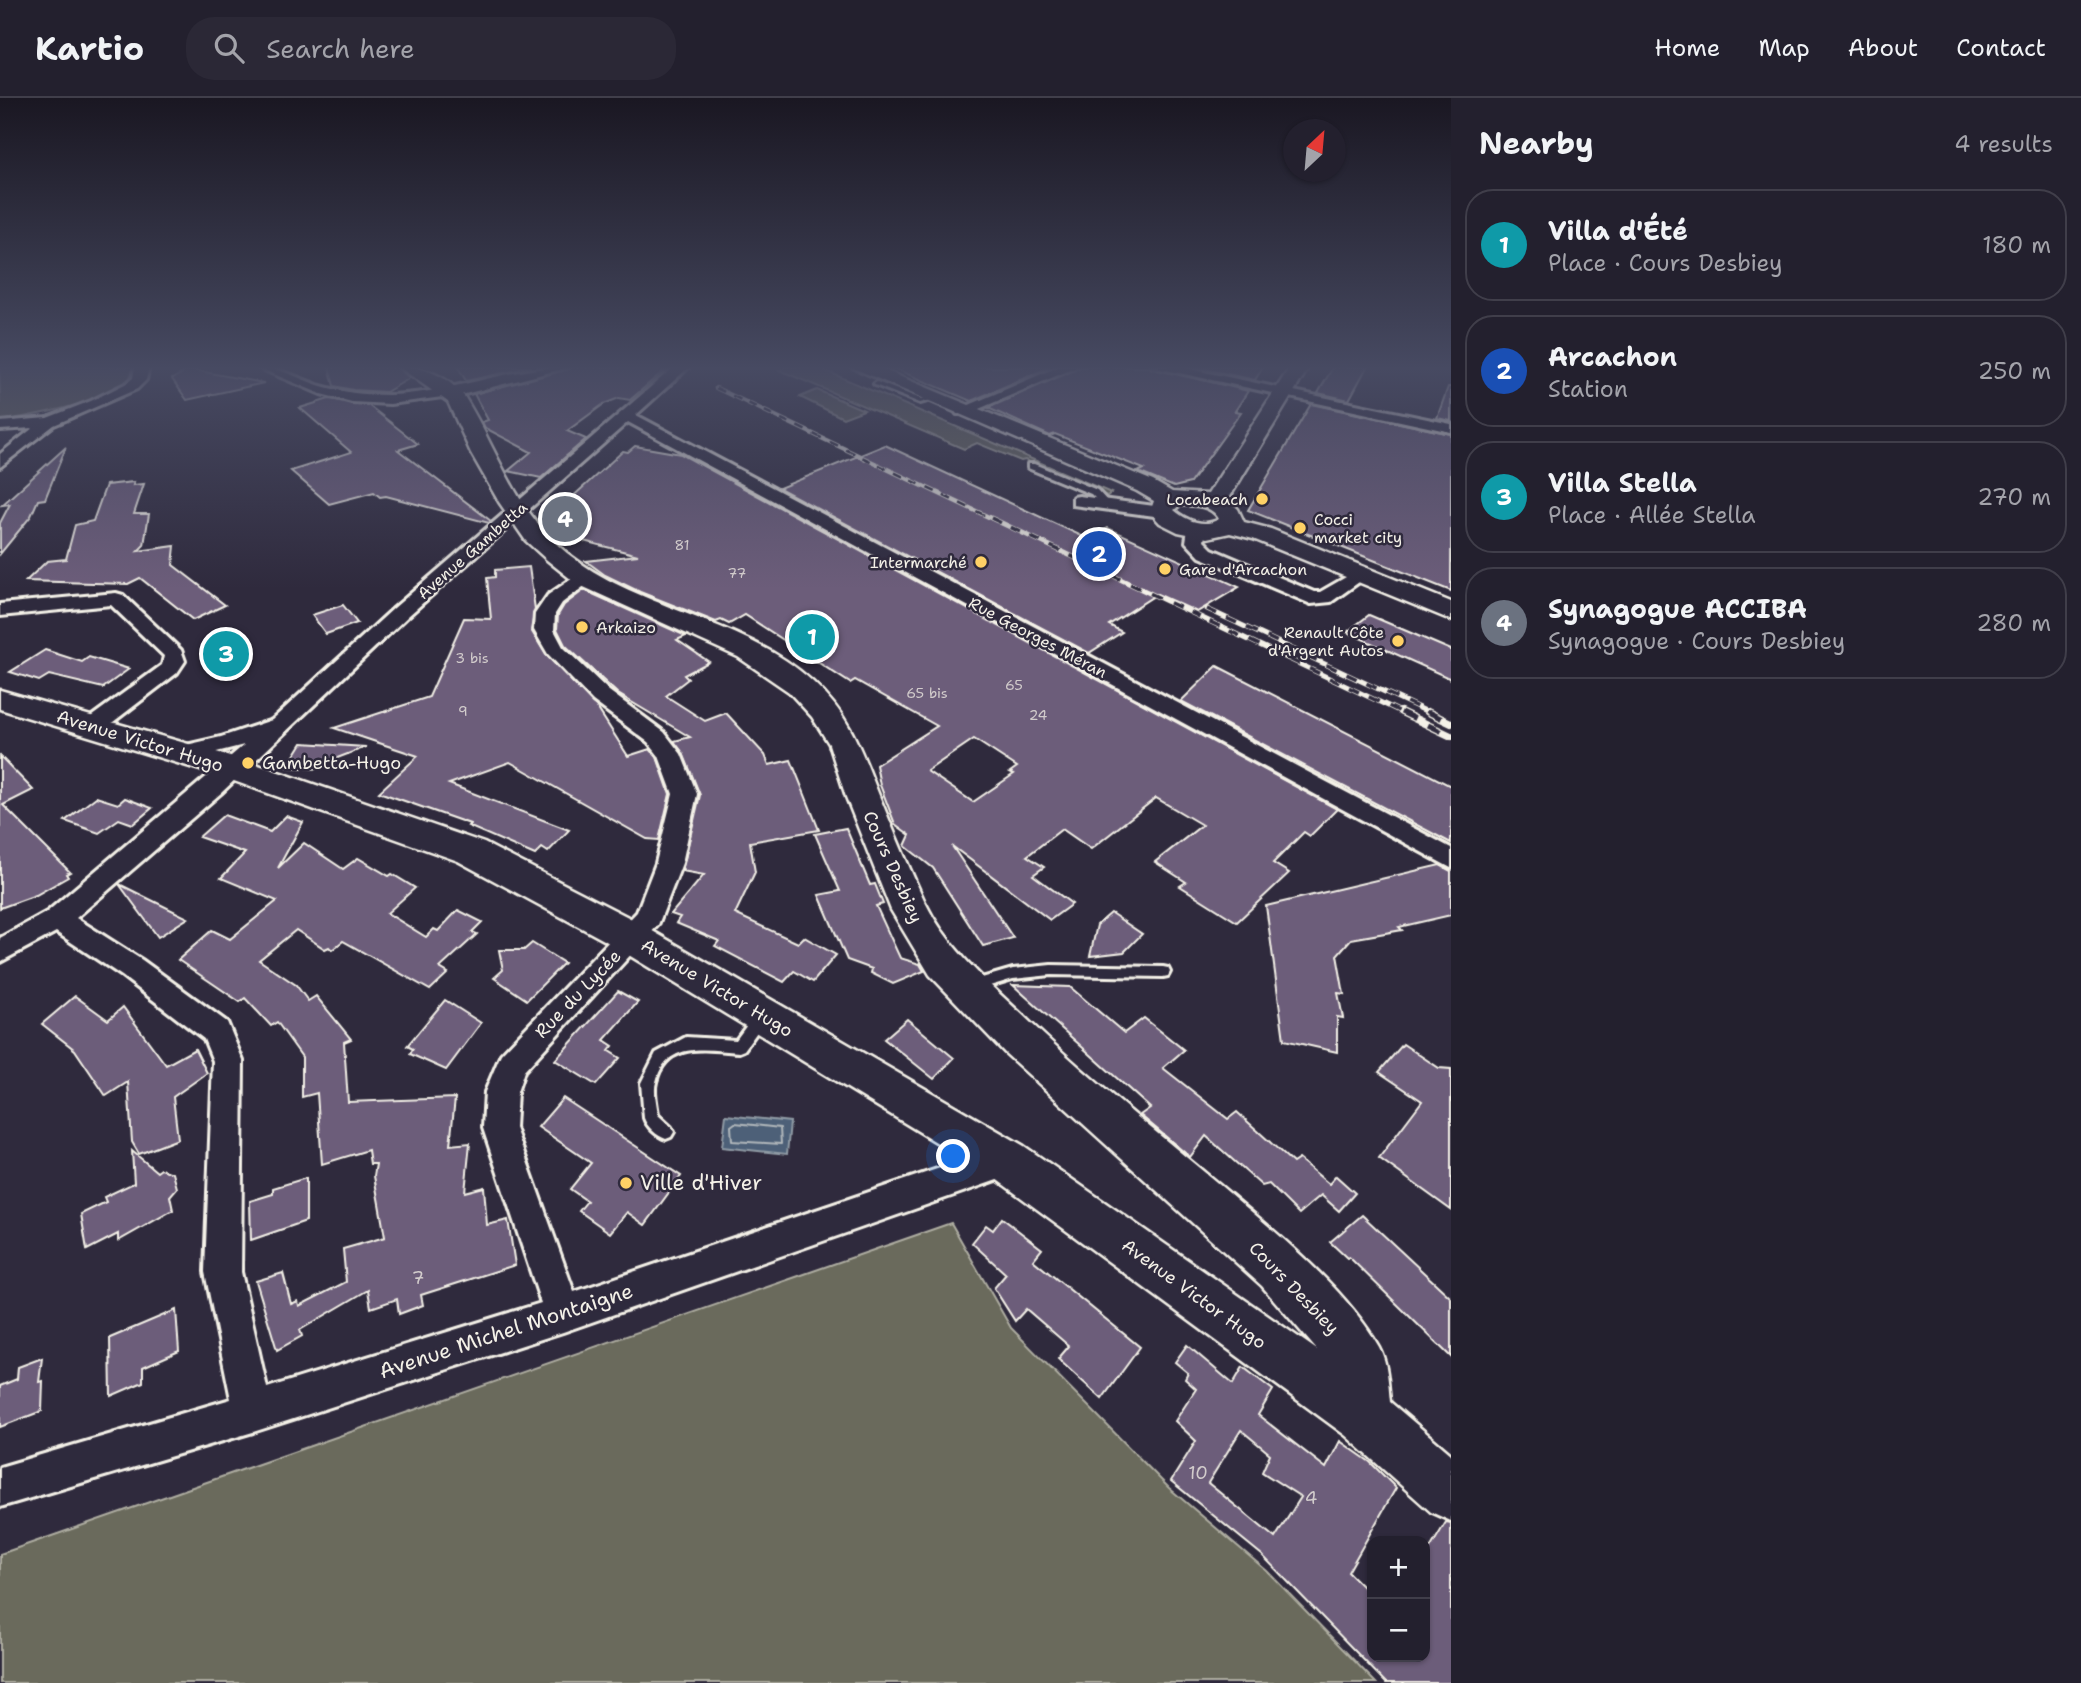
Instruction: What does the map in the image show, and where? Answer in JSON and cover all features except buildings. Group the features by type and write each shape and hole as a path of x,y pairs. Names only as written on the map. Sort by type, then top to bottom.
{"street":[{"path":"0,462 26,441"},
{"name":"Cours Desbiey","path":"477,441 535,536 586,578 748,651 800,686 824,711 845,744 863,797 910,911 944,964 1020,1040 1280,1268 1340,1337 1360,1366 1364,1416"},
{"name":"Avenue Gambetta","path":"0,951 57,919 225,757 298,709 597,441"},
{"name":"Rue Georges Méran","path":"677,441 1451,859"},
{"path":"1036,441 1146,486 1166,506 1172,522 1197,529 1215,530 1228,525 1262,534 1451,612"},
{"path":"1214,503 1252,441"},
{"path":"1079,501 1103,501 1133,510 1166,506 1185,497 1214,503 1232,517 1228,525"},
{"path":"1197,529 1195,542 1206,553 1311,598 1324,598 1360,575"},
{"name":"Rue du Lycée","path":"563,1314 499,1128 501,1092 512,1063 648,918 669,863 685,794 670,754 656,737 601,696 555,650 544,631 545,614 555,599 586,578"},
{"path":"0,610 116,599 174,654 175,660 170,669 92,727"},
{"name":"Avenue Victor Hugo","path":"0,699 177,754 225,757 471,852 633,937 1007,1161 1364,1416"},
{"path":"57,919 132,968 216,1031 228,1060 223,1272 253,1412"},
{"name":"Avenue Michel Montaigne","path":"0,1487 253,1412 563,1314 1007,1161"},
{"path":"1364,1416 1451,1492"}],"lane":[{"path":"1031,466 1094,492 1103,501"},
{"path":"966,988 1013,974 1051,971 1164,972"},
{"path":"666,1132 651,1118 648,1083 661,1057 686,1043 739,1046 763,1015"}],"green space":[{"path":"945,441 990,441 1111,493 1107,496 1025,460 1021,461 977,443 964,449"},
{"path":"951,1223 1011,1328 1169,1488 1267,1571 1376,1683 0,1683 0,1554"}],"water":[{"path":"726,1115 790,1122 787,1154 722,1147"}],"railway":[{"path":"828,441 995,520"},
{"path":"991,518 1405,714"},
{"path":"1207,609 1432,714"},
{"path":"1401,712 1451,736"},
{"path":"1428,712 1451,723"}],"place":[{"name":"Locabeach","path":"1262,499"},
{"name":"Synagogue ACCIBA","path":"565,519"},
{"name":"Cocci market city","path":"1300,528"},
{"name":"Arcachon","path":"1099,554"},
{"name":"Intermarché","path":"981,562"},
{"name":"Gare d'Arcachon","path":"1165,569"},
{"name":"Arkaizo","path":"582,627"},
{"name":"Villa d'Été","path":"812,637"},
{"name":"Renault Côte d'Argent Autos","path":"1398,641"},
{"name":"Villa Stella","path":"226,654"},
{"name":"Gambetta-Hugo","path":"248,763"},
{"name":"Ville d'Hiver","path":"626,1183"}]}
